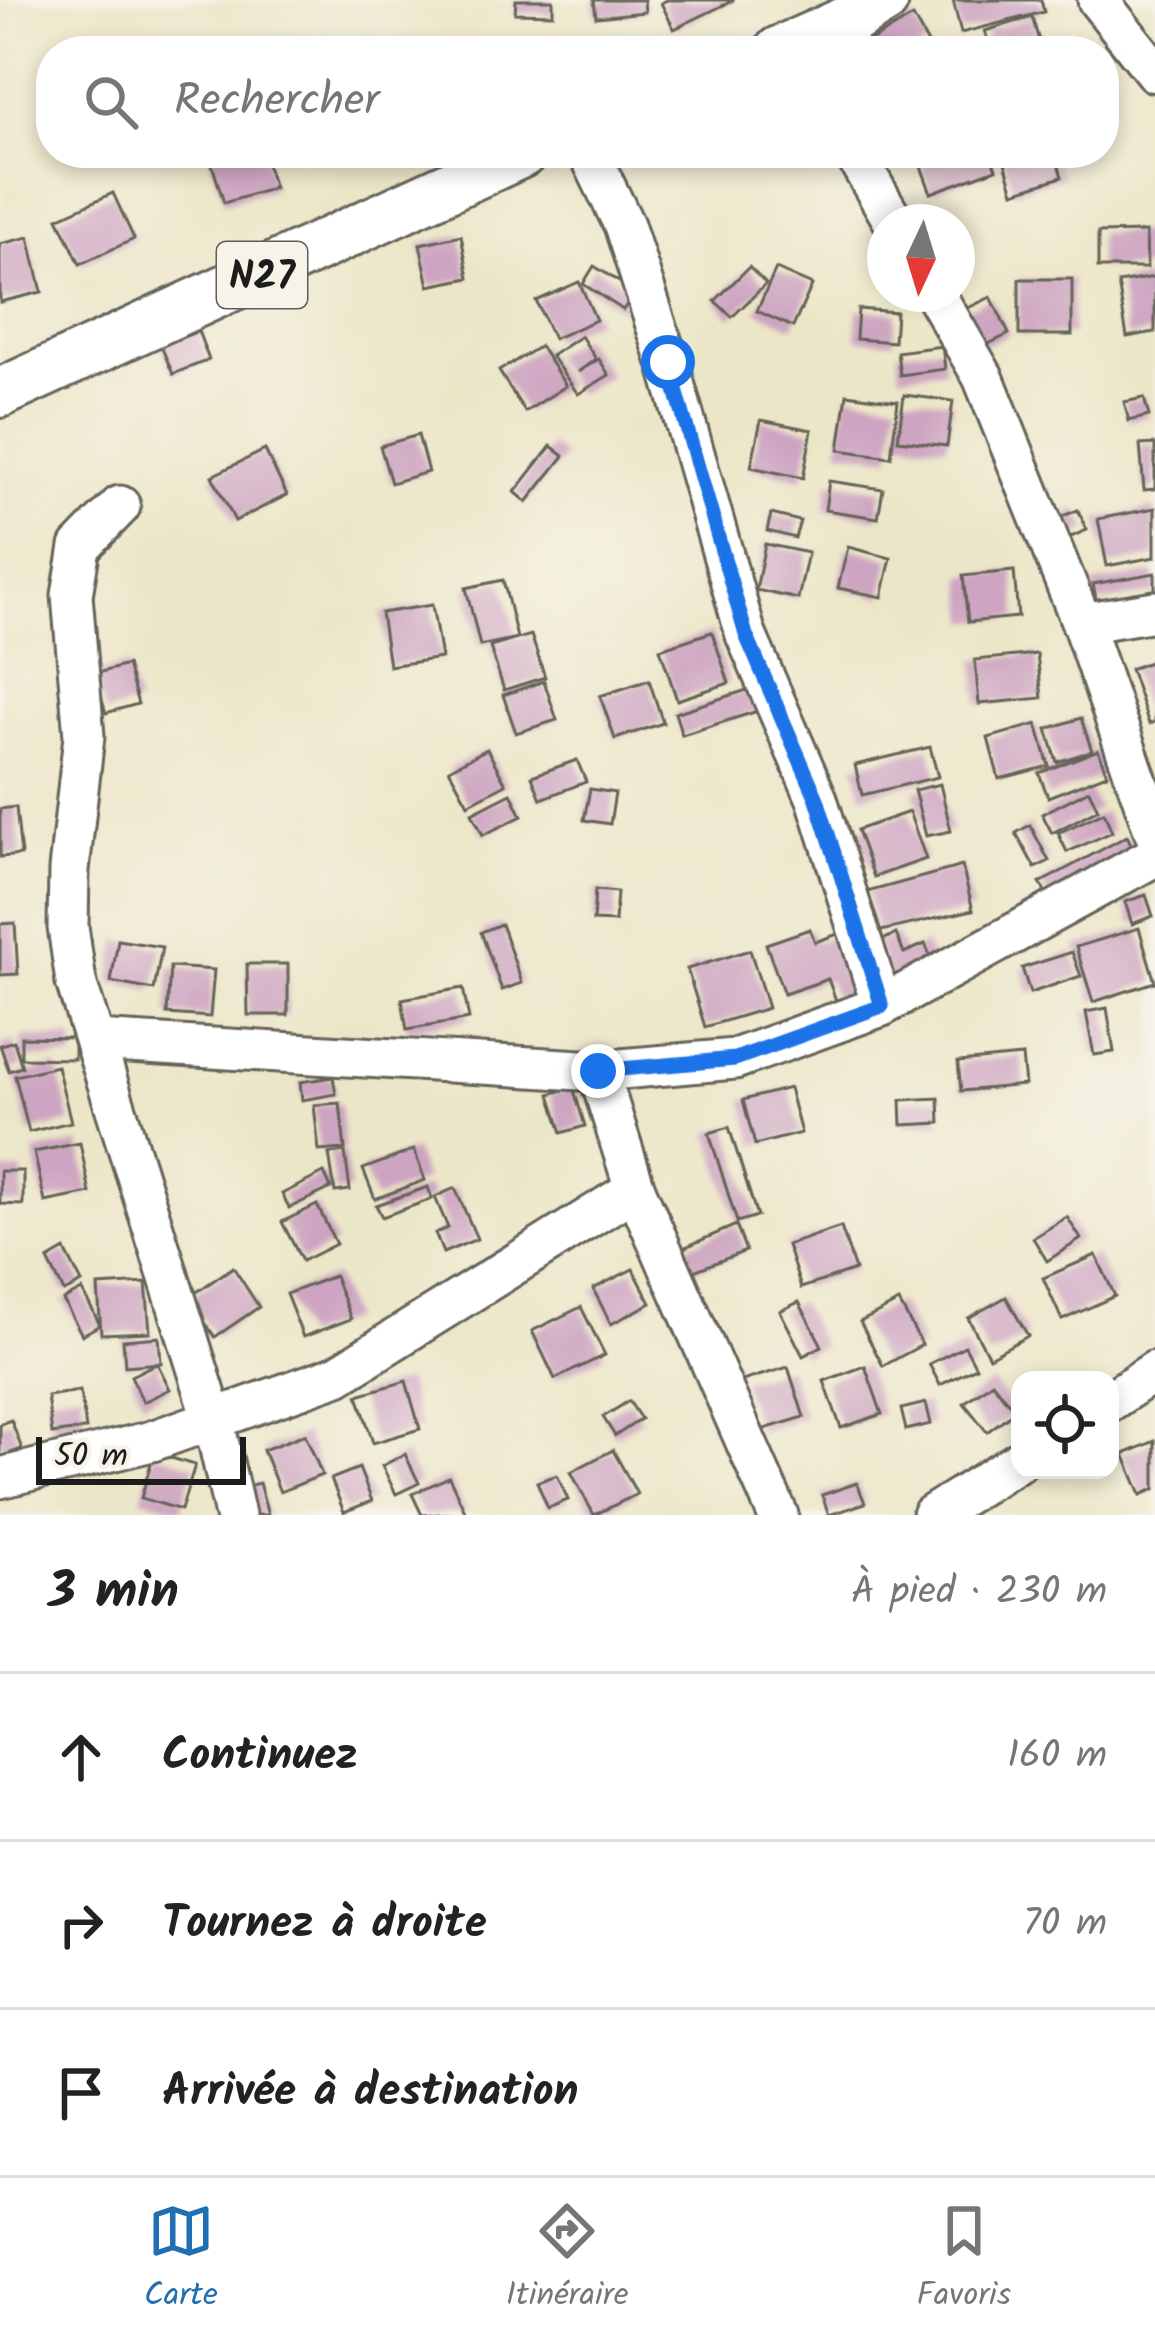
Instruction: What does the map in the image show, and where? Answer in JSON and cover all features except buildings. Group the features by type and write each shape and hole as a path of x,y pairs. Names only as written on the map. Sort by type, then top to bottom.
{"main road":[{"path":"814,36 884,0"},
{"name":"N27","path":"0,393 489,168"}],"street":[{"path":"1098,0 1155,72"},
{"path":"596,168 624,225 668,362 746,635 817,799 882,1006"},
{"path":"863,168 884,204"},
{"path":"945,312 983,377 1082,623 1155,833"},
{"path":"120,506 80,548 72,595 84,736 69,870 68,928 76,982 213,1418 235,1515"},
{"path":"1082,623 1155,611"},
{"path":"95,1041 598,1071 735,1059 882,1006 1155,856"},
{"path":"598,1071 635,1189 778,1515"},
{"path":"0,1478 152,1441 338,1375 635,1189"},
{"path":"1119,1394 1155,1371"},
{"path":"940,1514 1011,1466"}],"route":[{"path":"598,1071 735,1059 882,1006 817,799 746,635 668,362"}]}
